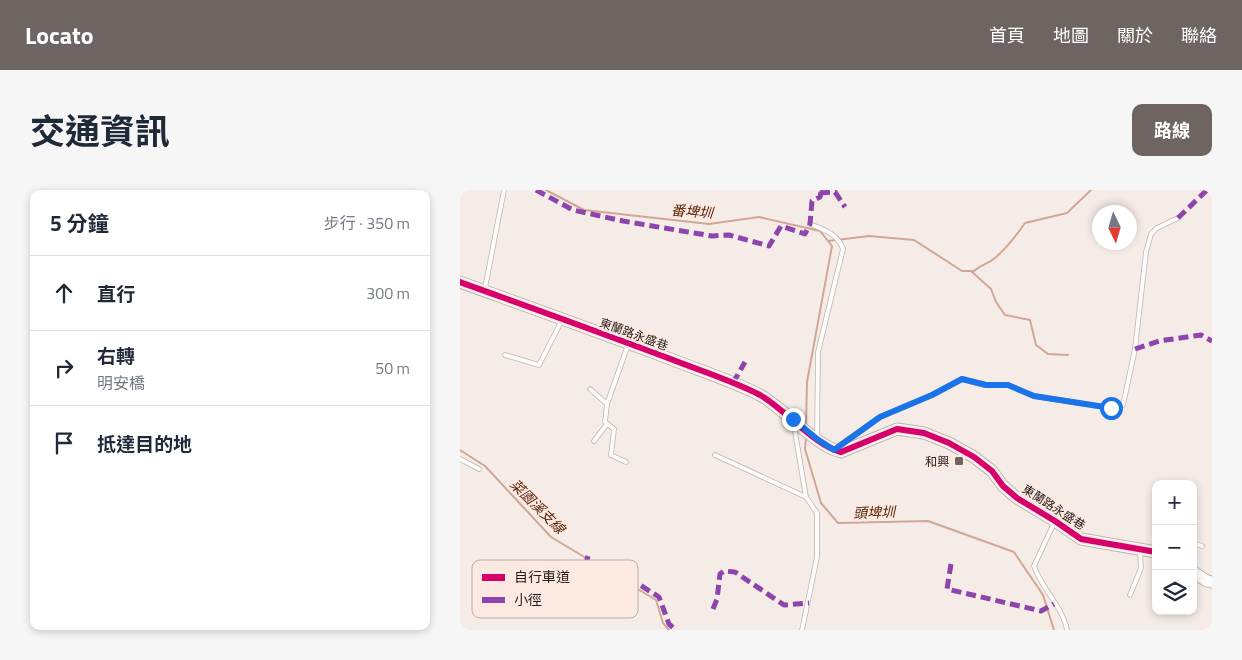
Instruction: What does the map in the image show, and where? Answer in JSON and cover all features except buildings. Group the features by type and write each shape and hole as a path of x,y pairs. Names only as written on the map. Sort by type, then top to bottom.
{"street":[{"name":"東蘭路永盛巷","path":"460,282 628,343 761,396 817,439"},
{"name":"東蘭路永盛巷","path":"834,450 841,452 897,429 924,433 948,442 974,457 992,471 1003,486 1017,498 1055,520 1081,539 1152,551"},
{"path":"817,439 834,450"},
{"path":"1197,575 1212,582"}],"lane":[{"path":"484,291 504,190"},
{"path":"834,450 880,417 932,395 962,379 986,385 1008,385 1034,396 1111,408 1123,405 1135,349 1146,252 1151,234 1157,228 1178,218"},
{"path":"810,224 833,234 841,243 843,249 818,352 817,439"},
{"path":"505,355 539,365 562,320"},
{"path":"626,462 611,455 614,429 605,422 607,404 628,343"},
{"path":"590,389 607,404"},
{"path":"793,419 806,497 817,514 817,557 802,630"},
{"path":"594,441 608,424"},
{"path":"715,456 806,497"},
{"path":"460,459 479,469"},
{"path":"1055,520 1034,566 1037,576 1067,630"},
{"path":"1197,544 1202,546"},
{"path":"1130,595 1141,568 1140,548 1152,547"}],"waterway":[{"name":"番埤圳","path":"546,190 584,210 709,224 759,217 820,231 832,246 807,382 806,425"},
{"path":"828,241 869,236 914,240 962,271 974,271 999,254 1025,223 1067,213 1091,190"},
{"path":"971,271 991,289 996,302 1005,315 1030,320 1036,345 1048,354 1068,355"},
{"name":"頭埤圳","path":"806,438 805,449 821,503 838,523 928,521 1014,552 1043,595 1054,630"},
{"name":"菜園溪支線","path":"460,450 485,466 551,537 589,560"},
{"name":"菜園溪支線","path":"638,589 656,600 663,623 669,630"}],"marked path":[{"path":"536,190 573,210 623,221 712,236 729,235 769,246 781,226 805,234 810,224 812,201 820,197 821,192 818,190"},
{"path":"1178,218 1207,190"},
{"path":"820,193 835,192 845,207"},
{"path":"1135,349 1159,341 1201,335 1212,341"},
{"path":"733,383 745,362"},
{"path":"587,560 588,556"},
{"path":"951,564 947,589 1041,611 1054,604"},
{"path":"713,609 717,599 720,574 724,571 735,572 784,605 809,603"},
{"path":"638,584 659,597 669,624 676,630"}],"cycle path":[{"path":"460,282 642,348 749,390 770,401 821,443 841,452 897,429 924,433 949,443 974,457 992,471 1003,486 1017,498 1081,539 1152,551"}],"place":[{"name":"和興","path":"959,461"}],"route":[{"path":"793,419 834,450 880,417 932,395 962,379 986,385 1008,385 1034,396 1111,408"}]}
